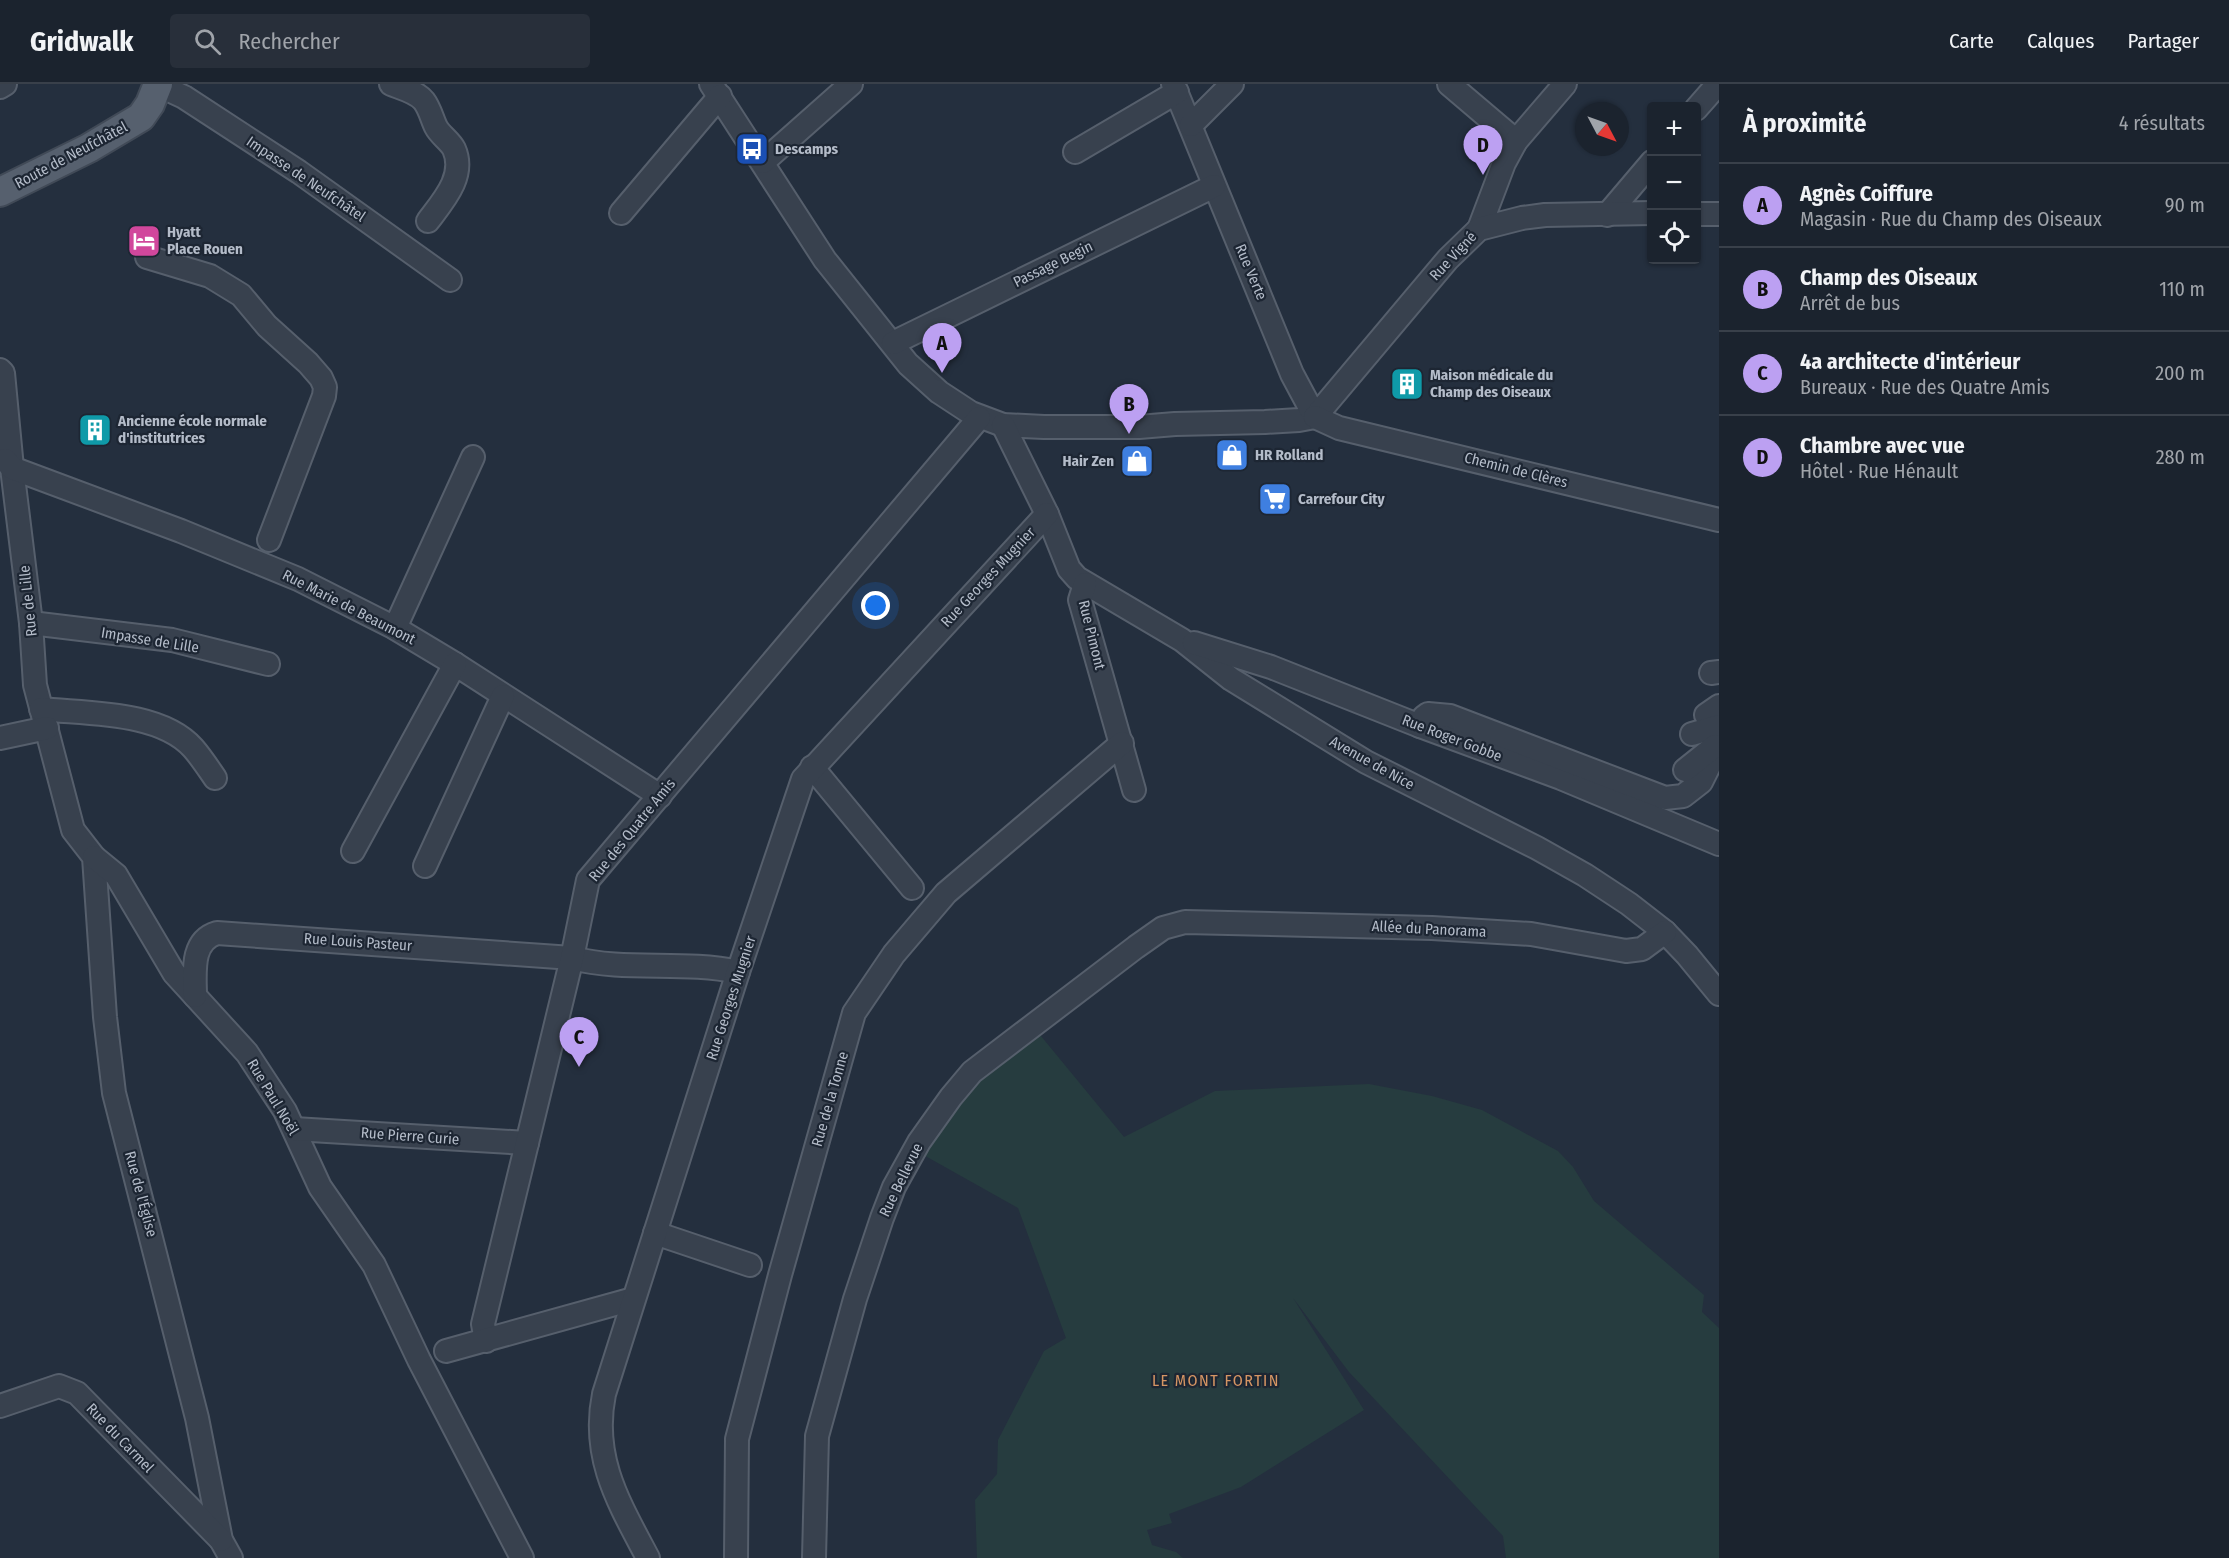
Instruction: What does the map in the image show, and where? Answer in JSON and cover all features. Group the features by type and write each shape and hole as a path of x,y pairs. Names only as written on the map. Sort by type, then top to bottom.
{"main road":[{"name":"Route de Neufchâtel","path":"0,192 90,148 141,117 150,104 158,85"}],"street":[{"path":"0,87 5,84"},
{"path":"391,84 416,94 424,101 436,128 453,148 458,166 454,183 448,194 428,220"},
{"path":"763,162 851,84"},
{"path":"1191,125 1232,84"},
{"path":"1449,84 1516,141"},
{"path":"1479,229 1504,163 1516,141 1565,84"},
{"path":"1701,103 1718,84"},
{"name":"Impasse de Neufchâtel","path":"158,85 184,97 299,171 450,280"},
{"name":"Rue Verte","path":"1075,152 1175,88 1292,374 1315,417"},
{"path":"621,213 716,90 825,260 908,364 955,404 979,418 1003,425 1139,427 1286,422 1315,417"},
{"path":"1606,215 1647,168"},
{"name":"Passage Begin","path":"892,343 1214,186"},
{"name":"Rue Vigné","path":"1315,417 1448,259 1479,229 1545,215 1647,213"},
{"path":"1701,214 1719,214"},
{"path":"147,257 210,276 241,295 267,326 308,363 321,378 325,387 324,396 269,540"},
{"name":"Rue de Lille","path":"0,370 3,373 6,461 32,623 35,685 73,830 94,857"},
{"name":"Chemin de Clères","path":"1315,417 1339,428 1719,520"},
{"name":"Rue des Quatre Amis","path":"486,1341 483,1324 572,958 588,880 979,418"},
{"name":"Rue Pimont","path":"1003,425 1047,514 1069,569 1085,584 1080,600 1134,790"},
{"path":"395,628 473,457"},
{"name":"Rue Marie de Beaumont","path":"6,461 287,575 395,628 660,796"},
{"name":"Rue Georges Mugnier","path":"648,1558 608,1477 600,1434 604,1394 738,972 803,779 1047,514"},
{"name":"Avenue de Nice","path":"1085,584 1139,613 1182,640 1231,679 1366,762 1537,848 1585,875 1629,904 1665,932 1719,994"},
{"name":"Impasse de Lille","path":"32,623 172,640 268,664"},
{"name":"Rue Roger Gobbe","path":"1182,640 1271,667 1420,726 1561,778 1719,844"},
{"path":"353,851 454,664"},
{"path":"424,866 503,696"},
{"path":"1420,726 1428,714 1450,716 1665,798 1683,796 1701,782 1719,744"},
{"path":"1692,734 1715,716"},
{"path":"0,738 44,718 130,718 164,727 191,747 215,778"},
{"name":"Rue de la Tonne","path":"736,1558 737,1438 780,1275 854,1013 894,954 946,893 1122,743"},
{"path":"1685,770 1719,744"},
{"path":"812,767 912,888"},
{"path":"1633,771 1651,792"},
{"name":"Rue Paul Noël","path":"94,857 116,875 174,973 247,1053 285,1111 320,1187 374,1265 419,1360 522,1558"},
{"name":"Rue de l'Église","path":"94,857 105,1017 114,1093 197,1418 226,1549"},
{"name":"Allée du Panorama","path":"1185,922 1443,929 1531,934 1626,951 1642,949 1665,932"},
{"name":"Rue Bellevue","path":"814,1558 817,1436 855,1299 882,1218 894,1187 919,1142 951,1096 972,1072 1136,946 1163,928 1185,922"},
{"name":"Rue Louis Pasteur","path":"195,996 197,952 205,939 217,933 572,958 626,965 712,966 738,972"},
{"name":"Rue Pierre Curie","path":"294,1128 526,1143"},
{"path":"655,1233 750,1265"},
{"path":"446,1351 633,1299"},
{"name":"Rue du Carmel","path":"0,1406 59,1386 77,1393 226,1549"}],"green space":[{"path":"1036,1030 1124,1137 1215,1091 1369,1084 1432,1096 1482,1110 1558,1151 1573,1167 1594,1201 1704,1295 1702,1312 1719,1328 1719,1558 1506,1558 1503,1536 1349,1372 1293,1298 1364,1410 1241,1487 1169,1514 1172,1523 1147,1530 1152,1545 1176,1552 1183,1558 977,1558 975,1500 997,1474 998,1440 1044,1351 1066,1338 1018,1208 920,1153 957,1102"}],"place":[{"name":"Descamps","path":"752,149"},
{"name":"Chambre avec vue","path":"1483,175"},
{"name":"Hyatt Place Rouen","path":"144,241"},
{"name":"Agnès Coiffure","path":"942,373"},
{"name":"Maison médicale du Champ des Oiseaux","path":"1407,384"},
{"name":"Ancienne école normale d'institutrices","path":"95,430"},
{"name":"Champ des Oiseaux","path":"1129,434"},
{"name":"HR Rolland","path":"1232,455"},
{"name":"Hair Zen","path":"1137,461"},
{"name":"Carrefour City","path":"1275,499"},
{"name":"4a architecte d'intérieur","path":"579,1067"}],"district":[{"name":"LE MONT FORTIN","path":"1216,1380"}]}
